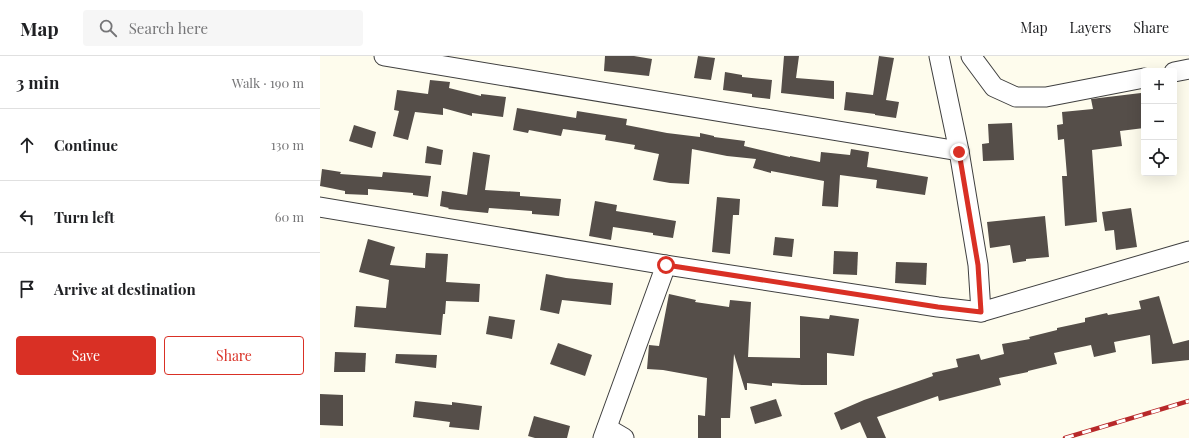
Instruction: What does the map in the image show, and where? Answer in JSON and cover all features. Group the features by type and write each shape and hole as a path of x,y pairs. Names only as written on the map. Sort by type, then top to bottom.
{"street":[{"path":"384,56 959,152"},
{"path":"939,56 959,152 978,265 981,312"},
{"path":"970,56 994,87 1016,97 1046,96 1141,79"},
{"path":"1177,71 1189,69"},
{"path":"320,207 666,265 930,306 981,312 1189,251"},
{"path":"624,438 605,433 666,265"}],"building":[{"path":"605,56 634,56 652,59 649,76 604,71"},
{"path":"698,56 715,58 711,80 694,78"},
{"path":"784,56 799,56 796,78 834,81 834,99 781,93"},
{"path":"879,56 894,58 886,100 899,102 896,118 844,110 846,92 873,95"},
{"path":"725,72 742,75 742,77 772,80 770,99 752,97 752,94 723,90"},
{"path":"430,80 450,82 449,88 481,96 481,94 506,97 503,117 472,113 472,116 443,108 443,115 415,112 408,140 393,136 399,111 394,110 397,90 428,94"},
{"path":"1141,93 1141,128 1120,131 1122,146 1092,150 1097,222 1065,226 1062,176 1067,176 1064,139 1058,140 1057,125 1063,124 1062,112 1093,109 1091,99"},
{"path":"517,108 576,118 577,111 627,119 626,125 667,133 700,137 700,133 714,137 745,141 744,146 790,157 820,162 821,152 850,155 851,149 869,152 867,167 928,177 925,195 876,188 877,180 840,175 838,207 822,206 824,181 771,171 771,173 753,168 756,159 727,156 692,149 689,184 653,180 659,154 634,149 635,145 605,140 606,135 563,129 561,136 529,130 528,133 513,130"},
{"path":"1012,123 1014,160 983,161 982,144 989,143 988,124"},
{"path":"354,125 376,132 372,148 349,141"},
{"path":"427,146 443,150 441,165 425,163"},
{"path":"473,152 490,155 485,190 520,192 520,196 561,199 559,216 532,214 532,211 489,208 488,213 448,209 449,208 440,206 442,191 467,195"},
{"path":"322,169 341,172 340,174 382,177 383,172 431,176 428,197 413,195 413,193 368,189 368,195 345,194 345,191 320,186"},
{"path":"717,197 740,199 739,215 733,215 730,254 712,252"},
{"path":"595,201 617,205 616,211 676,221 673,238 653,235 653,233 613,227 611,240 589,236"},
{"path":"1131,208 1137,247 1116,250 1114,230 1105,231 1102,212"},
{"path":"1045,216 1049,257 1026,259 1026,261 1013,263 1010,245 990,248 987,222"},
{"path":"775,237 794,239 792,257 773,255"},
{"path":"368,239 395,247 390,265 425,268 426,253 448,254 446,282 480,284 479,302 446,301 441,335 354,327 356,306 386,308 389,280 359,272"},
{"path":"834,251 858,252 857,275 833,274"},
{"path":"896,262 927,263 926,285 895,283"},
{"path":"546,274 566,278 613,283 611,305 562,300 559,314 540,310"},
{"path":"669,294 696,300 695,302 729,307 730,300 751,302 748,357 800,358 800,316 829,319 830,315 859,319 854,356 827,353 827,385 772,383 772,386 747,383 747,390 745,390 734,354 730,418 721,418 721,438 698,438 698,415 705,416 707,378 663,370 647,369 649,345 659,346"},
{"path":"1159,296 1173,344 1189,340 1189,360 1152,364 1150,335 1114,342 1116,352 1094,357 1091,345 1054,353 1057,364 999,378 1001,385 939,401 938,396 877,417 886,438 867,438 860,422 841,430 834,413 864,400 933,376 932,373 958,367 956,359 979,354 981,360 1004,354 1002,344 1030,339 1029,337 1057,330 1057,328 1085,322 1085,318 1107,313 1108,315 1141,309 1139,301"},
{"path":"489,316 515,320 512,339 486,334"},
{"path":"558,343 592,355 585,376 550,364"},
{"path":"335,352 366,353 365,372 334,372"},
{"path":"396,354 437,355 436,368 395,363"},
{"path":"320,394 343,395 343,426 320,425"},
{"path":"776,399 782,416 755,424 750,407"},
{"path":"415,401 452,405 452,402 482,406 479,430 449,427 450,422 413,417"},
{"path":"534,416 570,426 567,438 535,438 528,436"}],"railway":[{"path":"1065,438 1189,401"}],"route":[{"path":"666,265 938,307 981,312 978,265 959,152"}]}
